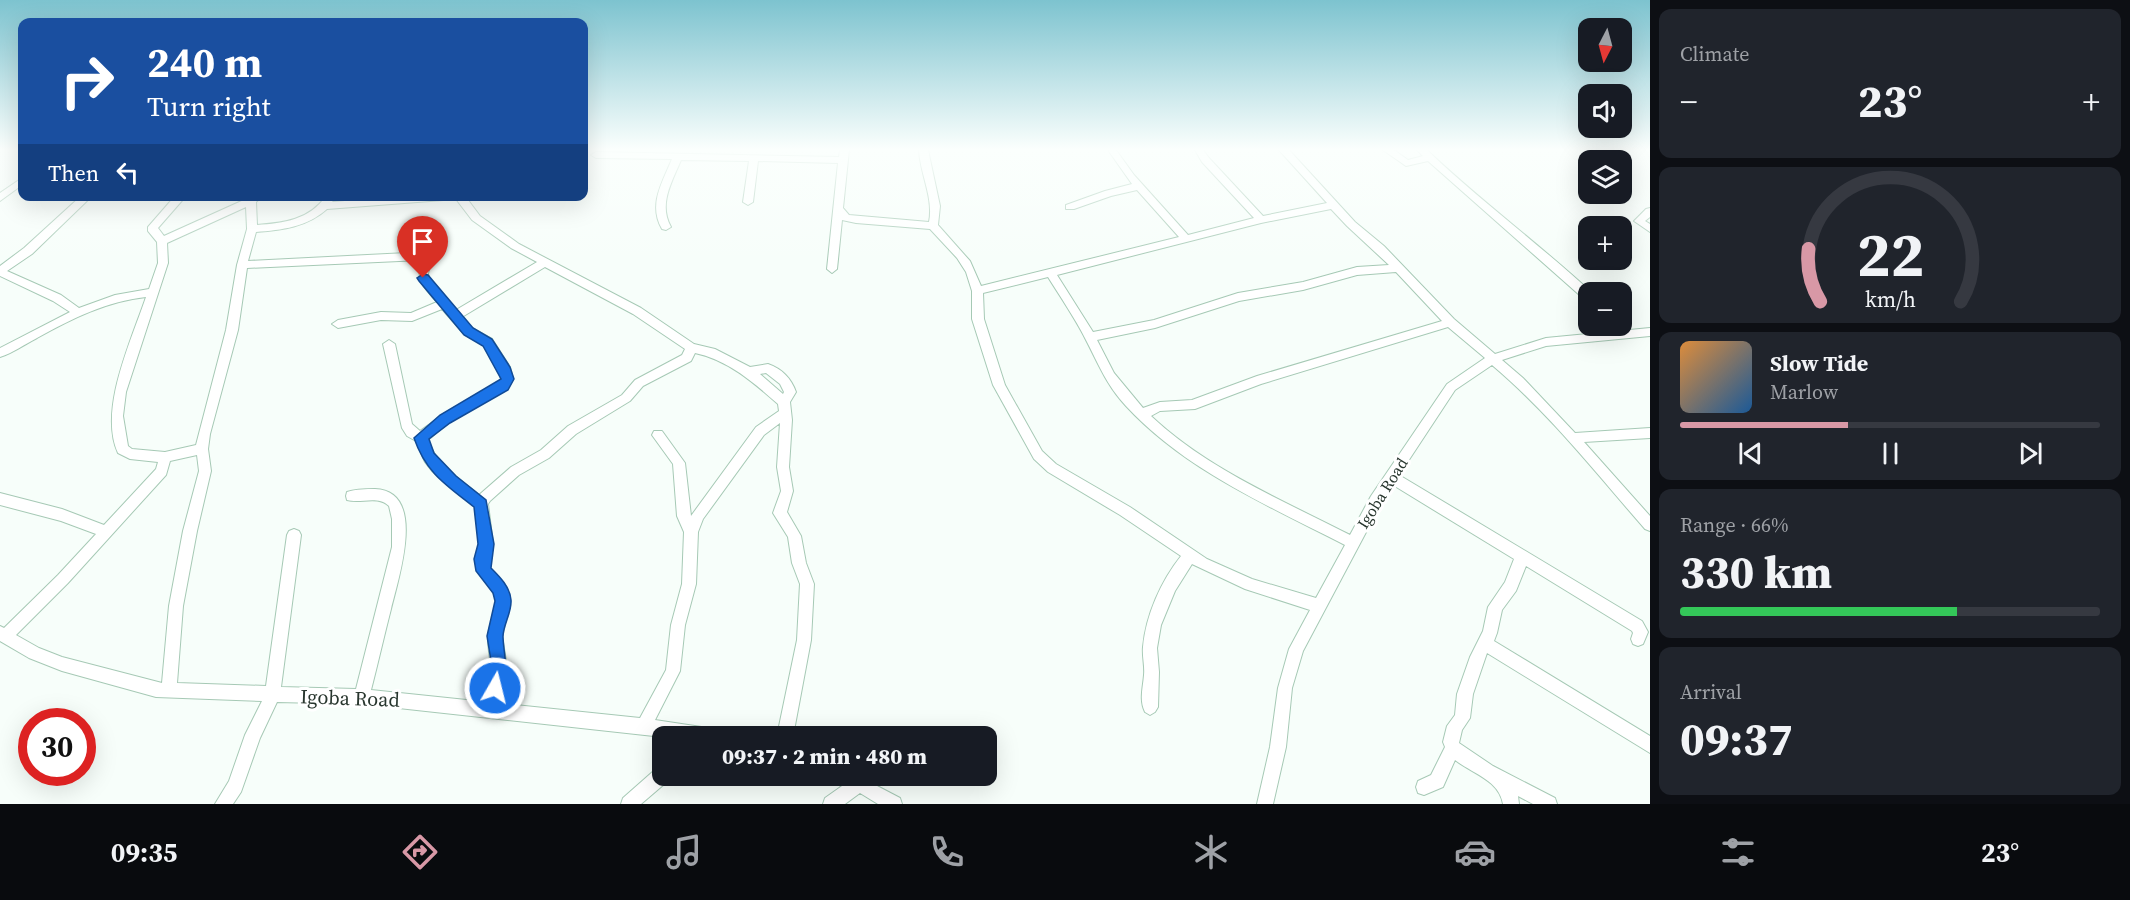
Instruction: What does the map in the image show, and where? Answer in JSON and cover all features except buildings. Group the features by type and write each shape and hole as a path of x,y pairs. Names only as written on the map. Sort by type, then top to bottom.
{"street":[{"path":"0,198 14,188"},
{"path":"666,188 660,215 666,227"},
{"path":"748,202 750,188"},
{"path":"832,269 842,188"},
{"path":"932,188 937,205 933,226"},
{"path":"1070,207 1108,193 1133,188"},
{"path":"1141,188 1186,239"},
{"path":"1231,188 1261,220"},
{"path":"1318,188 1450,322 1519,381 1575,438 1650,525"},
{"path":"1465,188 1567,273 1578,285"},
{"path":"79,313 57,298 0,272 28,251 82,201"},
{"path":"177,201 153,227 153,231 162,241 163,263 120,392 117,416 122,449 130,454 165,457 202,449"},
{"path":"162,241 246,201"},
{"path":"169,690 173,624 190,531 205,471 202,449 232,330 242,265 252,229 252,201"},
{"path":"252,229 295,225 329,201"},
{"path":"462,201 477,218 515,246 637,311 689,353"},
{"path":"977,291 1261,220 1334,205"},
{"path":"840,210 846,218 856,220 933,226 964,260 975,280 978,319 994,373 1038,455 1064,477 1125,511 1190,555 1250,585 1319,606"},
{"path":"1650,211 1639,221 1650,229"},
{"path":"242,265 427,256 423,278 468,332 488,342 504,367 507,379 503,386 445,419 421,438"},
{"path":"455,316 544,262"},
{"path":"1090,337 1155,324 1238,297 1303,286 1357,271 1398,268"},
{"path":"1051,273 1090,337 1109,376 1144,416 1199,460 1231,480 1353,543"},
{"path":"0,353 79,313 139,292 154,292"},
{"path":"338,324 381,316 412,317 443,304"},
{"path":"1144,416 1157,407 1189,406 1221,392 1450,322"},
{"name":"Igoba Road","path":"1632,331 1650,332"},
{"name":"Igoba Road","path":"1265,804 1278,747 1289,670 1296,648 1391,477 1451,387 1492,359 1546,342 1586,336"},
{"path":"389,344 406,426 421,438 428,457 451,480 481,504"},
{"path":"481,707 491,697 498,678 499,661 495,636 503,601 500,590 484,571 482,559 486,544 481,504 485,496 515,471 545,454 572,430 626,398 639,382 689,353 705,351 749,372 768,368 788,383 790,392 785,407 783,467 787,491 780,513 794,536 799,563 807,584 804,640 787,726"},
{"path":"644,726 675,663 678,626 689,584 691,532 697,516 760,430 785,407"},
{"path":"1575,438 1650,433"},
{"path":"658,435 679,463 684,516 691,532"},
{"path":"3,635 63,579 158,476 165,457"},
{"path":"1391,477 1637,626 1641,632 1638,639"},
{"path":"352,496 381,493 395,502 399,547 362,697"},
{"path":"0,499 62,514 105,531"},
{"path":"223,804 235,786 253,735 272,696 294,535"},
{"path":"1150,707 1147,694 1151,681 1150,646 1161,603 1180,566 1190,555"},
{"path":"1424,787 1437,780 1453,748 1452,734 1462,718 1471,674 1477,657 1486,644 1494,607 1511,586 1522,557"},
{"name":"Igoba Road","path":"3,635 34,653 62,664 117,681 169,690 272,696 362,697 481,707 652,727"},
{"path":"1486,644 1650,745"},
{"path":"1453,748 1467,761 1502,782 1549,804"},
{"path":"1502,782 1509,792 1511,804"},
{"path":"629,804 652,784"},
{"path":"831,804 856,786"},
{"path":"862,786 894,804"}],"route":[{"path":"423,278 468,332 488,342 504,367 507,379 503,386 445,419 421,438 428,457 451,480 481,504 486,544 482,559 484,571 488,579 500,590 503,601 495,636 499,661 495,688"}]}
